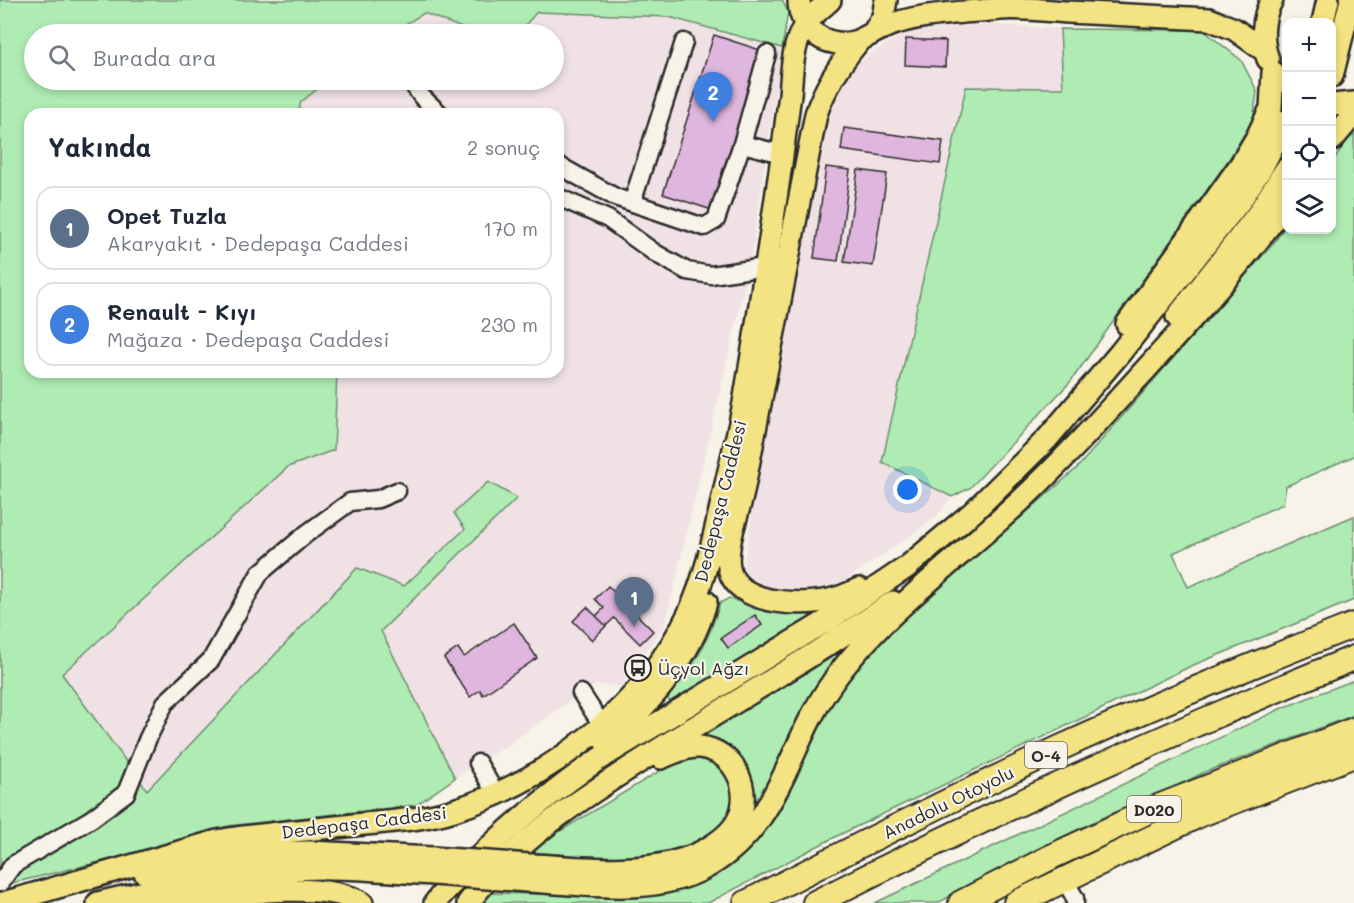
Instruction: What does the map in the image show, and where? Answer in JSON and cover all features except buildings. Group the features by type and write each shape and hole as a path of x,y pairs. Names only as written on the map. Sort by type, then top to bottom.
{"highway":[{"name":"Anadolu Otoyolu","path":"746,903 859,845 1061,747 1354,625"},
{"name":"Anadolu Otoyolu","path":"816,903 1091,769 1354,658"},
{"name":"D020","path":"961,903 1153,809 1354,730"},
{"name":"D020","path":"1016,903 1201,814 1354,755"}],"main road":[{"name":"Dedepaşa Caddesi","path":"50,890 217,841 405,820 450,811 496,794 560,759 602,725 647,677 674,641 690,609 710,554 744,405 783,154 798,40 799,8 831,0"},
{"name":"Dedepaşa Caddesi","path":"886,0 883,17 843,60 823,94 816,114 743,492 729,549 729,567 732,579 741,590 757,597 787,602 826,601 860,589 932,546"},
{"path":"1011,476 1070,405 1241,164 1257,137 1271,108 1280,79 1265,51 1263,28 1268,6 1272,0"},
{"path":"1324,18 1328,0"},
{"path":"1333,72 1351,0"},
{"path":"799,8 814,34 827,41 840,44 865,38 895,24 915,19 1004,9 1209,19 1234,29 1265,51"},
{"path":"1336,105 1354,103"},
{"path":"1336,135 1354,114"},
{"path":"523,814 599,759 828,620 907,567 973,512 1079,405 1240,201 1284,126"},
{"path":"1074,447 1257,215 1282,177"},
{"path":"0,898 254,854 309,852 433,866 528,873 626,886 656,885 682,878 706,867 730,851 767,810 824,694 846,662 891,617 1016,505 1074,447 1227,281 1282,210"},
{"path":"435,903 494,841 630,722 654,697 690,645 701,618 709,590 724,489"},
{"path":"468,903 496,870 570,806 874,615 927,578 1016,505"},
{"path":"528,873 628,870 685,859 726,835 738,820 743,803 742,785 737,771 726,758 715,751 698,747 680,750 661,758 570,806"},
{"path":"98,903 157,888 247,873 324,868 433,866"},
{"path":"3,903 50,890"},
{"path":"161,903 277,890 334,892 353,897 362,903"}],"street":[{"path":"632,203 684,42"},
{"path":"564,168 615,197 704,227 709,226 716,220 742,144 767,54"},
{"path":"418,90 435,108"},
{"path":"742,144 783,154"},
{"path":"564,200 608,219 655,253 687,271 711,275 765,267"},
{"path":"0,884 13,865 91,819 126,794 148,738 165,704 211,660 260,573 306,534 350,502 378,499 397,490"},
{"path":"581,693 602,725"},
{"path":"478,763 496,794"},
{"path":"1064,879 1075,898 1075,903"}],"shaded area":[{"path":"537,12 669,17 782,48 751,260 665,625 621,686 596,685 581,693 509,744 455,778 381,631 466,529 404,586 357,568 146,790 62,674 288,467 334,450 337,378 564,378 564,108 300,108 301,102 316,90 564,90 564,24 526,24"},
{"path":"424,13 452,24 406,24"},
{"path":"985,24 1060,29 1063,88 966,88 882,461 952,497 935,518 832,590 767,587 742,572 795,267 828,108 846,74 874,51 908,32"}],"green space":[{"path":"0,0 782,0 788,12 782,48 669,17 537,12 526,24 452,24 424,13 406,24 24,24 24,90 316,90 301,102 300,108 24,108 24,378 337,378 334,450 288,467 62,674 147,790 357,568 404,586 465,529 454,513 488,482 517,498 381,631 455,778 416,805 228,826 120,857 0,886"},
{"path":"1060,29 1203,30 1241,60 1257,91 1253,121 1229,159 1071,381 970,488 952,497 882,462 966,87 1063,88"},
{"path":"1354,134 1354,456 1286,486 1283,504 1173,553 1188,587 1354,516 1354,600 1191,666 837,836 708,903 480,903 489,893 628,896 658,894 705,878 747,850 780,809 822,716 863,656 1077,468 1282,231 1282,234 1336,234 1336,156"},
{"path":"729,598 758,607 808,614 810,618 672,705 667,697 700,653 720,603"},
{"path":"847,644 850,647 766,798 747,820 753,799 752,778 748,768 736,751 727,744 704,737 702,733"},
{"path":"1354,680 1354,715 1205,772 937,903 875,903 1280,709"},
{"path":"686,755 714,756 728,768 734,802 728,817 716,830 670,853 632,860 532,852 537,845"}],"place":[{"name":"Renault - Kıyı","path":"713,122"},
{"name":"Opet Tuzla","path":"634,627"},
{"name":"Üçyol Ağzı","path":"638,668"}]}
